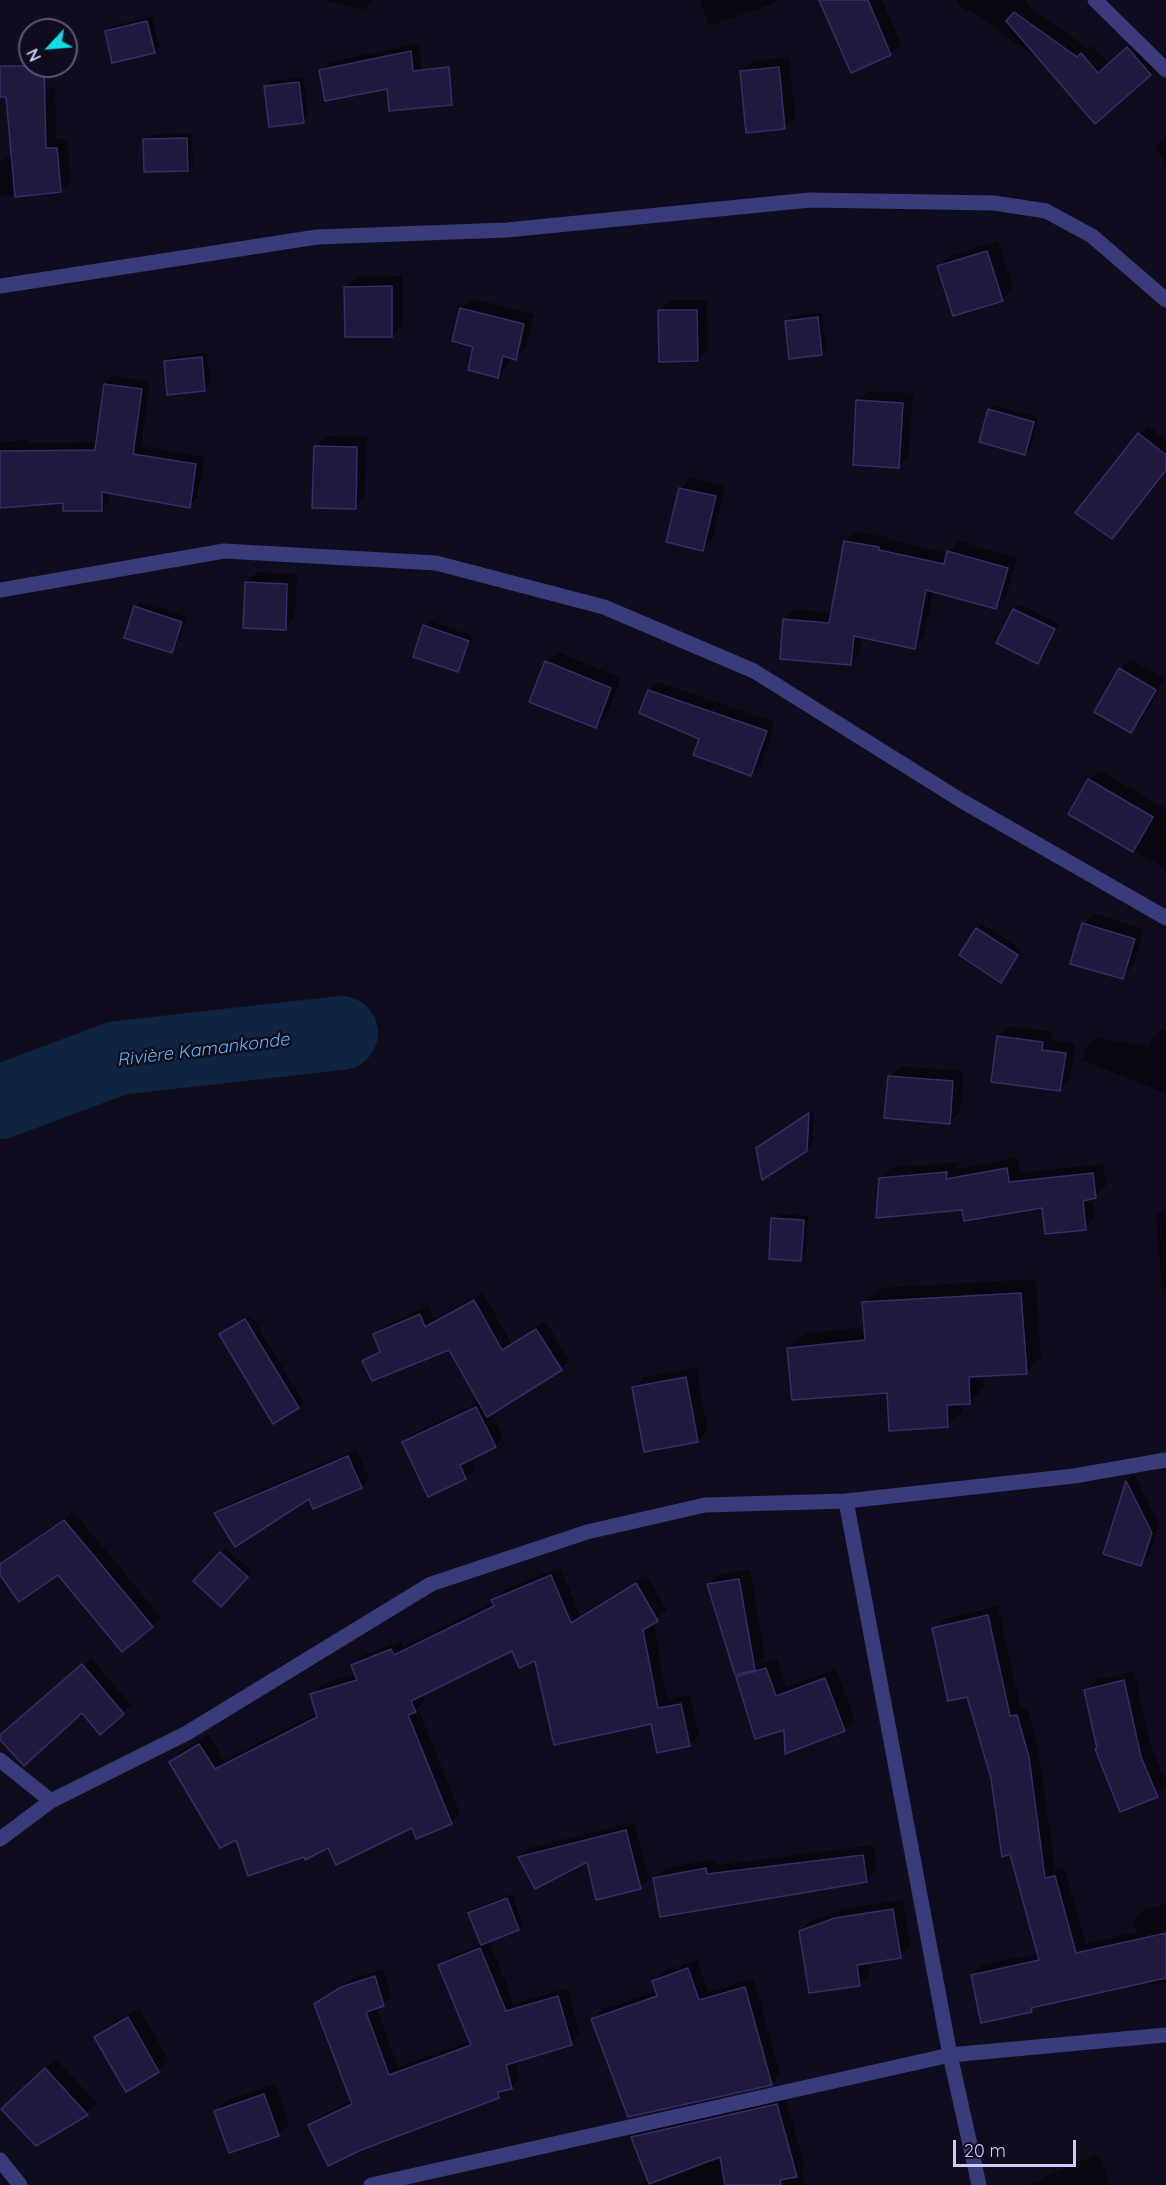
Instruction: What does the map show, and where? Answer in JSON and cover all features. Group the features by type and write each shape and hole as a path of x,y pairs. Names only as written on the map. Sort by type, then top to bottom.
{"street":[{"path":"1095,0 1166,70"},
{"path":"0,286 317,237 507,230 810,200 994,203 1046,211 1092,236 1166,300"},
{"path":"0,590 224,551 436,563 604,607 754,671 962,801 1166,918"},
{"path":"0,1839 51,1801 187,1733 431,1584 587,1532 705,1505 846,1501 1074,1476 1166,1460"},
{"path":"846,1501 950,2055 979,2185"},
{"path":"0,1761 51,1801"},
{"path":"371,2185 950,2055 1166,2035"},
{"path":"0,2160 20,2185"}],"building":[{"path":"819,0 868,0 891,55 851,73"},
{"path":"1014,12 1077,57 1081,53 1098,73 1127,47 1151,75 1095,124 1006,21"},
{"path":"147,21 155,53 112,63 105,31"},
{"path":"411,51 413,71 449,67 452,105 389,111 387,89 325,101 319,70"},
{"path":"0,66 18,66 18,78 44,78 46,148 57,148 61,192 15,197 6,97 0,97"},
{"path":"779,67 785,129 746,133 740,71"},
{"path":"299,82 304,123 269,127 264,86"},
{"path":"187,138 188,171 144,172 143,139"},
{"path":"987,251 1003,301 953,316 937,266"},
{"path":"392,286 392,337 345,337 344,287"},
{"path":"460,308 524,324 516,360 503,356 498,378 468,370 473,347 452,341"},
{"path":"658,310 697,310 698,361 659,362"},
{"path":"818,317 822,355 789,359 785,321"},
{"path":"202,357 205,391 167,395 164,361"},
{"path":"104,384 142,389 133,454 196,464 190,508 102,492 102,511 63,511 63,503 0,508 0,451 95,450"},
{"path":"856,400 903,403 899,468 853,465"},
{"path":"988,409 1034,422 1025,455 979,442"},
{"path":"1138,433 1166,455 1166,470 1112,539 1075,513"},
{"path":"314,446 357,447 356,509 312,508"},
{"path":"679,488 716,496 703,551 666,542"},
{"path":"844,541 879,547 879,550 944,564 947,551 1008,568 996,609 926,590 915,649 854,636 851,665 780,659 783,619 829,623"},
{"path":"245,582 287,584 286,630 243,628"},
{"path":"134,606 182,622 172,653 124,638"},
{"path":"1013,609 1055,629 1038,664 996,643"},
{"path":"423,625 469,641 458,672 413,657"},
{"path":"545,661 611,688 596,728 529,702"},
{"path":"1119,668 1156,690 1131,733 1094,712"},
{"path":"648,690 767,731 751,776 693,755 699,739 639,713"},
{"path":"1088,779 1153,817 1133,852 1068,814"},
{"path":"1082,923 1135,939 1123,979 1070,964"},
{"path":"976,928 1018,955 1001,983 959,955"},
{"path":"997,1036 1043,1042 1042,1050 1066,1053 1060,1091 991,1082"},
{"path":"888,1076 953,1081 950,1124 884,1118"},
{"path":"809,1113 807,1151 762,1180 756,1148"},
{"path":"1007,1168 1009,1182 1093,1173 1096,1198 1083,1201 1086,1230 1045,1234 1042,1208 964,1221 962,1210 876,1218 879,1178 947,1172 946,1179"},
{"path":"771,1218 804,1220 801,1261 769,1259"},
{"path":"1021,1293 1027,1374 969,1377 970,1404 947,1405 948,1427 889,1431 887,1393 792,1400 787,1348 865,1340 862,1302"},
{"path":"474,1300 502,1350 536,1329 562,1370 487,1417 449,1350 372,1381 362,1361 380,1352 373,1334 420,1314 425,1327"},
{"path":"245,1319 299,1408 273,1424 219,1334"},
{"path":"686,1377 698,1442 644,1452 632,1387"},
{"path":"476,1407 496,1447 460,1465 466,1479 428,1497 402,1442"},
{"path":"348,1456 362,1488 313,1509 309,1499 235,1547 214,1513"},
{"path":"1126,1481 1152,1533 1141,1566 1103,1554"},
{"path":"64,1520 153,1627 122,1652 58,1575 19,1602 0,1575 0,1564"},
{"path":"220,1552 248,1577 221,1607 193,1581"},
{"path":"551,1575 571,1623 636,1583 658,1621 643,1630 658,1708 681,1704 690,1746 657,1753 651,1724 554,1745 535,1661 519,1668 512,1651 411,1701 416,1712 408,1715 452,1824 416,1839 412,1828 336,1865 328,1848 305,1860 304,1857 248,1876 236,1840 220,1848 169,1762 199,1744 215,1769 317,1717 310,1694 357,1680 351,1665 391,1649 394,1655 494,1606 491,1600"},
{"path":"739,1579 755,1670 735,1675 707,1584"},
{"path":"988,1615 1010,1716 1017,1715 1029,1757 1045,1878 1055,1876 1076,1953 1166,1933 1166,1978 1031,2008 1032,2012 981,2023 971,1975 1039,1960 1010,1854 1002,1857 991,1778 967,1697 948,1701 932,1628"},
{"path":"82,1664 124,1714 100,1735 82,1713 24,1766 0,1740 0,1735"},
{"path":"766,1668 776,1696 825,1678 845,1731 785,1754 784,1730 755,1739 736,1677"},
{"path":"1124,1680 1141,1757 1158,1797 1120,1812 1095,1749 1097,1748 1084,1690"},
{"path":"626,1830 641,1889 596,1900 587,1862 535,1889 518,1857"},
{"path":"863,1855 867,1882 660,1917 653,1878 706,1868 707,1874"},
{"path":"507,1898 519,1930 481,1945 468,1913"},
{"path":"893,1909 901,1958 857,1965 860,1986 809,1993 799,1931 835,1918"},
{"path":"480,1948 506,2011 558,1996 572,2045 506,2065 512,2089 498,2092 499,2098 361,2150 328,2166 308,2125 352,2104 314,2004 341,1987 375,1976 384,2006 366,2012 389,2075 471,2045 438,1965"},
{"path":"688,1968 699,2000 745,1987 772,2085 628,2117 591,2019 657,1996 652,1981"},
{"path":"128,2017 159,2072 126,2092 94,2037"},
{"path":"45,2068 88,2115 36,2146 1,2109"},
{"path":"264,2094 279,2136 229,2153 214,2111"},
{"path":"777,2104 797,2177 780,2180 781,2185 725,2185 720,2157 649,2184 631,2137"}],"waterway":[{"name":"Rivière Kamankonde","path":"0,1102 118,1058 341,1033"}]}
